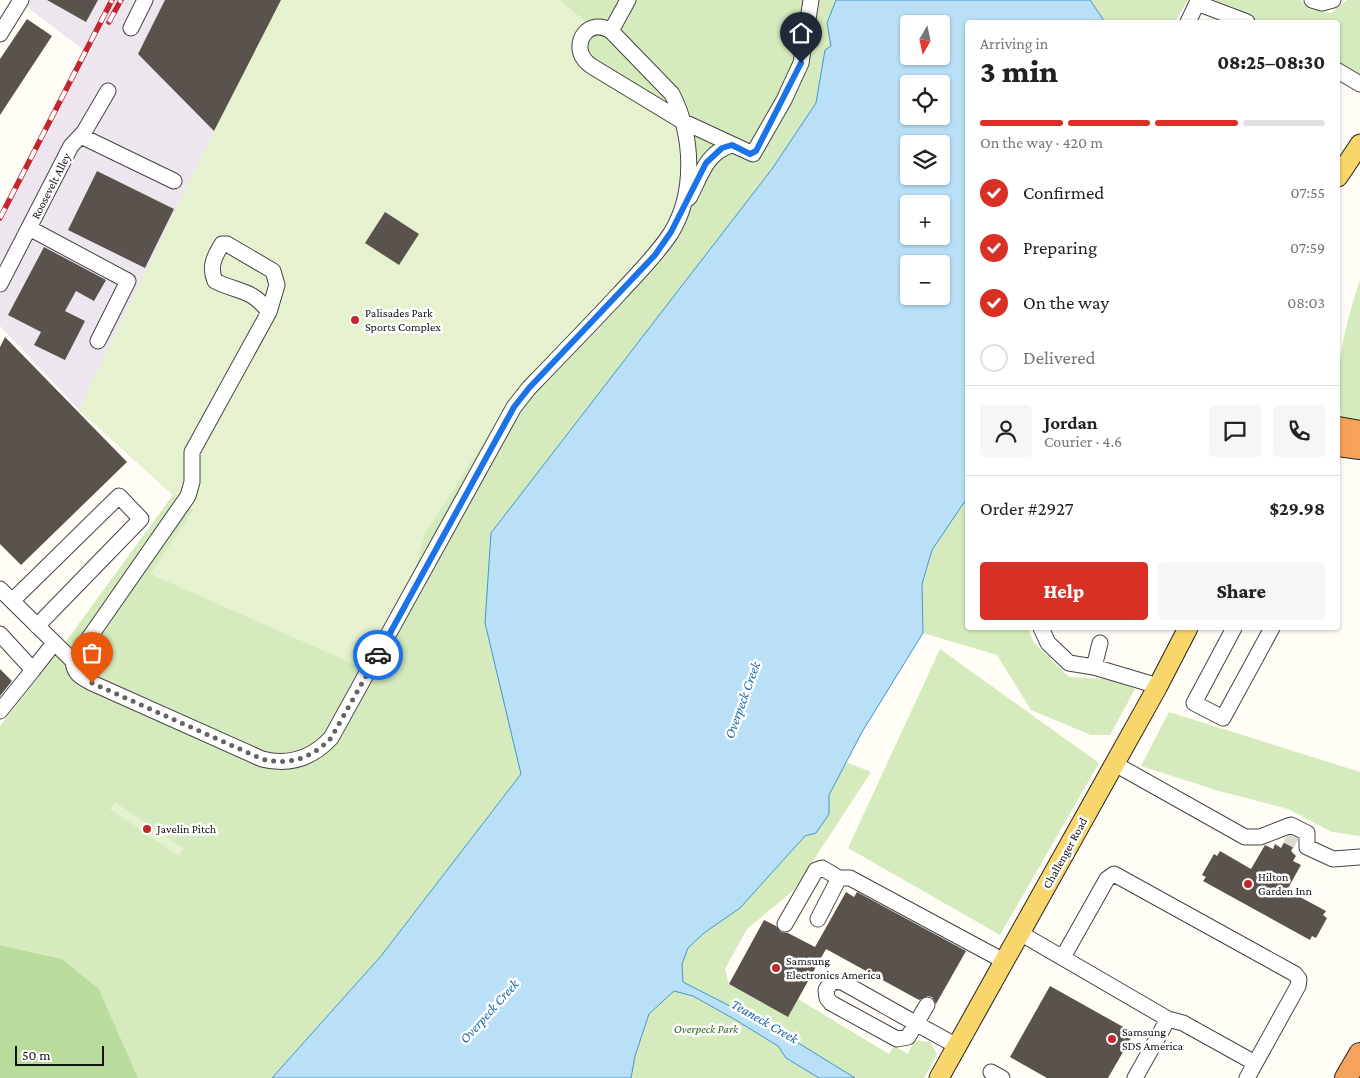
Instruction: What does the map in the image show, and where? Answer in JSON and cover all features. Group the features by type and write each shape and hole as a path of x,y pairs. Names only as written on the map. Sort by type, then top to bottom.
{"highway":[{"path":"1340,428 1360,432"},
{"path":"1340,444 1360,448"},
{"path":"1347,1077 1360,1054"}],"main road":[{"path":"1340,175 1360,144"},
{"name":"Challenger Road","path":"939,1078 1158,686 1187,630"}],"street":[{"path":"2,25 21,0"},
{"path":"131,28 145,0"},
{"path":"611,31 628,0"},
{"path":"683,203 689,160 688,140 682,121 672,94 611,31 603,26 595,25 588,29 582,39 581,51 584,59 593,67 682,121 750,154 755,152 784,100 801,63 811,0"},
{"path":"1312,0 1322,3 1332,0"},
{"path":"1189,20 1197,3 1242,20"},
{"path":"1340,72 1360,84"},
{"name":"Roosevelt Alley","path":"0,284 71,146 81,136 108,92"},
{"path":"81,136 174,181"},
{"path":"0,589 73,661 74,670 92,683 262,759 284,762 295,760 322,748 339,726 514,407 529,388 646,266 671,232 683,203 706,163 722,148 732,145"},
{"path":"29,228 128,281 98,340"},
{"path":"73,661 188,496 192,482 192,452 269,312 277,285 273,271 227,244 222,244 213,259 212,273 215,282 251,293 259,299 269,312"},
{"path":"12,600 119,496 141,518 37,626"},
{"path":"1042,630 1048,643 1069,663 1094,667 1158,686"},
{"path":"1233,630 1194,703 1223,718 1271,630"},
{"path":"0,634 33,670"},
{"path":"0,711 54,643"},
{"path":"1094,667 1100,643"},
{"path":"1114,764 1236,834 1253,838 1292,839 1333,859 1360,857"},
{"path":"785,924 816,870 822,868 839,878 855,880 964,943 1004,962"},
{"path":"1063,957 1108,877 1114,874 1298,977 1298,986 1247,1078"},
{"path":"818,919 839,878"},
{"path":"1020,933 1168,1019 1183,1023 1255,1063"},
{"path":"927,1005 917,1024 908,1037 897,1039 831,1003 826,994 827,986 835,980 842,982 917,1024 957,1046"},
{"path":"1136,1078 1168,1019"}],"shaded area":[{"path":"18,0 279,0 79,410 0,326 0,218 86,52"}],"green space":[{"path":"279,0 836,0 827,23 831,46 825,51 816,103 772,169 485,623 521,774 381,956 272,1078 138,1078 99,989 62,959 0,945 0,726 53,659 173,495 79,410"},
{"name":"Palisades Park Sports Complex","path":"281,0 560,0 587,23 574,44 676,126 681,147 681,184 674,211 659,240 637,267 525,384 498,420 425,534 413,578 363,668 150,574 194,509 173,495 79,410 214,131"},
{"path":"1090,0 1188,0 1176,20 1104,20"},
{"path":"1188,0 1301,0 1309,9 1331,13 1347,0 1360,0 1360,75 1340,67 1340,20 1234,20"},
{"path":"1360,280 1360,425 1342,422 1340,403 1340,367 1349,315"},
{"path":"965,499 965,630 1029,630 1034,643 1069,677 1109,679 1135,689 1110,735 1091,735 1031,710 997,655 923,633 922,584 932,550"},
{"path":"940,649 1099,763 1000,935 848,848"},
{"path":"1169,712 1360,772 1360,836 1332,832 1288,809 1219,791 1141,766"},
{"name":"Overpeck Park","path":"846,762 871,772 794,890 747,929 725,969 729,984 788,1017 798,999 889,1054 894,1046 908,1054 912,1044 918,1040 931,1043 937,1054 924,1078 631,1078 635,1056 649,1014 683,982 682,964 688,948 704,933 740,908 805,836 829,814 829,795"},
{"name":"Javelin Pitch","path":"115,802 184,849 179,856 110,809"},
{"path":"0,945 62,959 99,989 138,1078 0,1078"}],"water":[{"name":"Overpeck Creek","path":"836,0 1090,0 1104,20 965,20 965,501 932,550 922,584 923,633 862,732 829,795 829,814 816,833 805,836 740,908 704,933 688,948 682,964 683,982 779,1031 855,1078 819,1078 786,1058 778,1046 734,1019 693,996 674,991 649,1014 635,1056 631,1078 272,1078 381,956 521,774 485,623 491,533 772,169 816,103 825,50 831,46 827,23"}],"building":[{"path":"47,0 98,0 86,22"},
{"path":"165,0 281,0 214,131 138,54"},
{"path":"27,19 52,36 0,115 0,59"},
{"path":"97,171 174,209 145,268 68,230"},
{"path":"385,212 419,234 399,265 365,243"},
{"path":"44,247 106,280 94,301 76,291 65,311 85,321 65,360 34,345 41,332 8,315"},
{"path":"5,337 127,462 21,565 0,544 0,347"},
{"path":"0,669 12,681 0,696"},
{"name":"Hilton Garden Inn","path":"1291,835 1298,839 1291,851 1296,856 1293,861 1301,865 1287,890 1326,911 1323,915 1327,918 1316,938 1312,936 1310,940 1203,881 1206,877 1202,875 1214,854 1217,856 1220,851 1251,869 1265,845 1273,849 1275,844 1281,848 1287,837"},
{"path":"846,892 854,897 857,892 966,951 936,1004 932,997 928,996 919,1000 826,949 788,1017 729,984 764,920 776,926 781,932 788,933 815,947"},
{"path":"1050,986 1134,1033 1108,1078 1047,1078 1010,1057"}],"tunnel":[{"path":"1287,836 1297,841"}],"railway":[{"path":"0,218 112,0"},
{"path":"109,22 121,0"}],"way so far":[{"path":"92,683 262,759 284,762 310,755 322,748 331,738 378,655"}],"place":[{"name":"Palisades Park Sports Complex","path":"355,320"},
{"name":"Javelin Pitch","path":"147,829"},
{"name":"Hilton Garden Inn","path":"1248,884"},
{"name":"Samsung Electronics America","path":"776,968"},
{"name":"Samsung SDS America","path":"1112,1039"}],"route":[{"path":"378,655 514,407 529,388 655,255 671,232 706,163 722,148 732,145 750,154 756,151 796,77 801,63"}],"water label":[{"name":"Teaneck Creek","path":"765,1021"}]}
